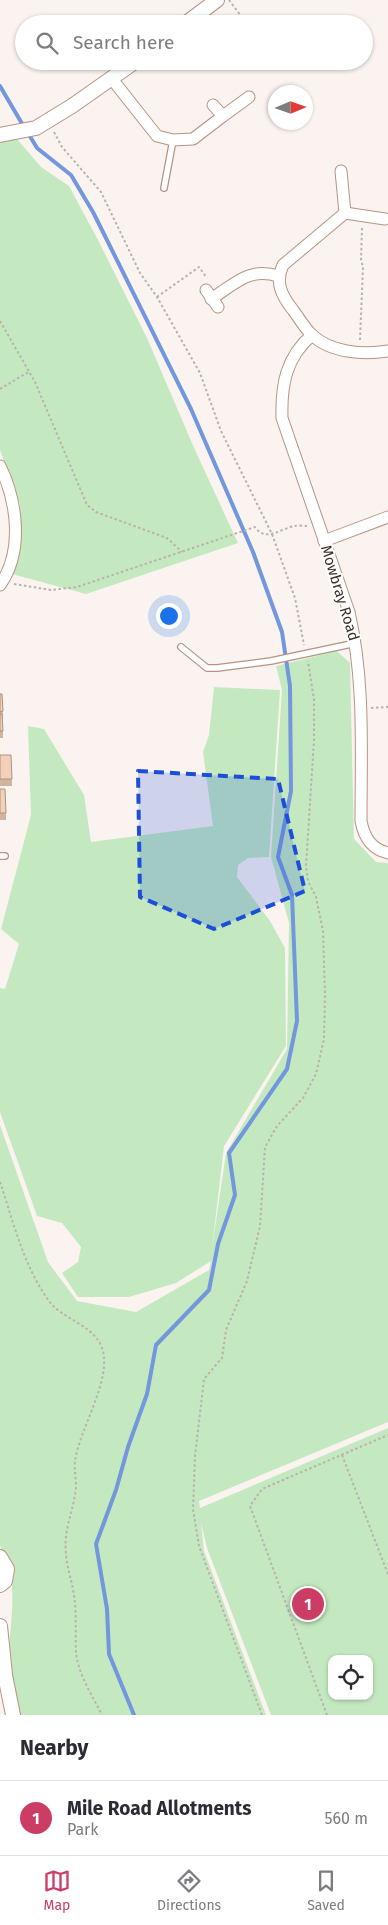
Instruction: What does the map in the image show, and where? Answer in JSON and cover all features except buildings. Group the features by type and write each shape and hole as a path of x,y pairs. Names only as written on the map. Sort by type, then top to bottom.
{"street":[{"path":"197,15 217,0"},
{"path":"6,134 36,128 124,70"},
{"path":"112,79 157,136 173,140 193,138 249,96"},
{"path":"213,105 223,116"},
{"path":"341,172 344,213"},
{"path":"385,219 344,213 283,264 278,276 279,287 286,301 312,335 342,350 360,353 388,351"},
{"path":"212,299 247,276 265,272 278,276"},
{"name":"Mowbray Road","path":"312,335 297,350 287,370 281,394 282,418 349,612 356,643 361,709 361,821 363,833 378,851 388,853"},
{"path":"0,466 12,498 15,521 12,558 1,583"},
{"path":"324,541 388,517"},
{"path":"0,1558 7,1569 5,1581 0,1585"},
{"path":"0,1626 5,1675 13,1715"}],"lane":[{"path":"164,188 173,140"},
{"path":"181,647 207,668 271,661 356,643"}],"path":[{"path":"229,0 240,15"},
{"path":"48,121 62,147 102,192 140,273 158,298 200,373 221,431 272,534 295,598 314,700 314,740 306,866 308,880 316,897 323,931 324,1040 316,1074 302,1098 277,1126 265,1147 260,1226 247,1281 226,1330 222,1358 204,1379 195,1456 193,1508 199,1546 262,1715"},
{"path":"360,353 363,266 361,260 362,216"},
{"path":"158,298 199,267 210,284 212,299"},
{"path":"0,321 30,371 87,505 96,512 111,519 166,538 182,552"},
{"path":"0,389 30,371"},
{"path":"1,583 51,590 77,587 255,527 264,534 272,534 295,526 319,527"},
{"path":"361,709 388,707"},
{"path":"0,1182 36,1280 50,1302 68,1319 90,1330 102,1348 103,1367 96,1401 81,1437 75,1461 76,1488 66,1527 66,1555 75,1596 76,1654 82,1674 102,1715"},
{"path":"327,1715 250,1506 262,1489 388,1435"},
{"path":"342,1455 388,1574"}],"highlighted area":[{"path":"138,771 278,779 305,891 214,929 140,897"}],"green space":[{"path":"17,139 41,167 69,186 147,338 195,450 238,543 86,594 12,574 21,540 20,504 0,450 0,142"},
{"path":"337,651 350,663 354,839 376,862 388,863 388,1422 199,1501 200,1508 388,1428 388,1715 271,1715 207,1548 201,1523 204,1551 266,1715 17,1715 8,1671 12,1589 10,1574 0,1546 0,1125 48,1262 77,1301 136,1312 209,1270 211,1261 176,1283 129,1297 78,1297 62,1273 78,1262 81,1247 62,1223 37,1216 0,1112 0,988 5,989 19,944 1,929 31,815 28,726 44,729 84,795 91,842 213,826 203,752 209,735 214,687 280,690 269,857 248,858 238,865 237,877 270,921 285,948 286,1046 224,1146 212,1248 226,1153 287,1049 289,923 271,857 282,690 276,666"}],"waterway":[{"path":"0,86 24,127"},
{"path":"28,133 37,148 71,175 93,212 191,409 253,552 282,632 290,686 291,791 278,857 292,895 297,1021 287,1069 229,1153 235,1195 218,1244 209,1290 156,1345 147,1394 128,1447 116,1490 96,1544 107,1609 109,1654 134,1715"}],"place":[{"name":"Mile Road Allotments","path":"308,1604"}]}
